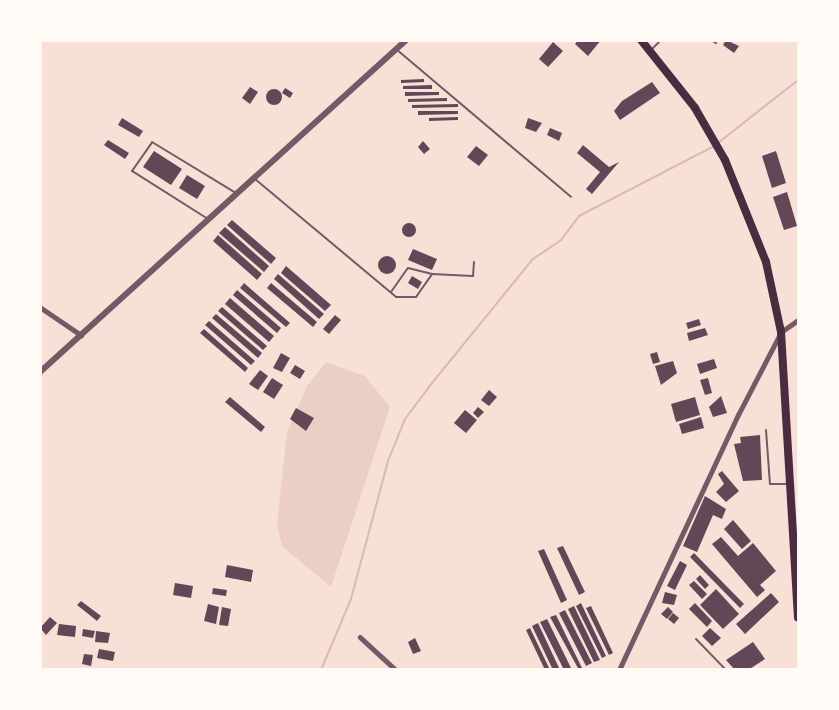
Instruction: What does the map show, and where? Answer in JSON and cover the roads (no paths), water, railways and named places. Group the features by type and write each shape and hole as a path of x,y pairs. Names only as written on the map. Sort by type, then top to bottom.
{"highway":[{"path":"641,40 651,50 707,129 725,160 766,262 781,332 795,484 798,617"}],"street":[{"path":"40,372 406,40"},
{"path":"40,307 81,335"},
{"path":"619,669 781,332 798,320"},
{"path":"360,637 396,669"}],"lane":[{"path":"651,50 661,40"},
{"path":"711,40 716,44"},
{"path":"396,49 572,197"},
{"path":"208,219 132,171 152,142 236,193"},
{"path":"254,177 390,292 406,300 416,297 432,274"},
{"path":"390,292 408,268 432,274 472,276 474,262"},
{"path":"766,430 770,484 795,484"},
{"path":"696,639 726,669"}],"waterway":[{"path":"718,143 798,80"},
{"path":"321,670 351,599 388,461 405,419 428,388 533,259 561,240 579,216 714,146"}]}
